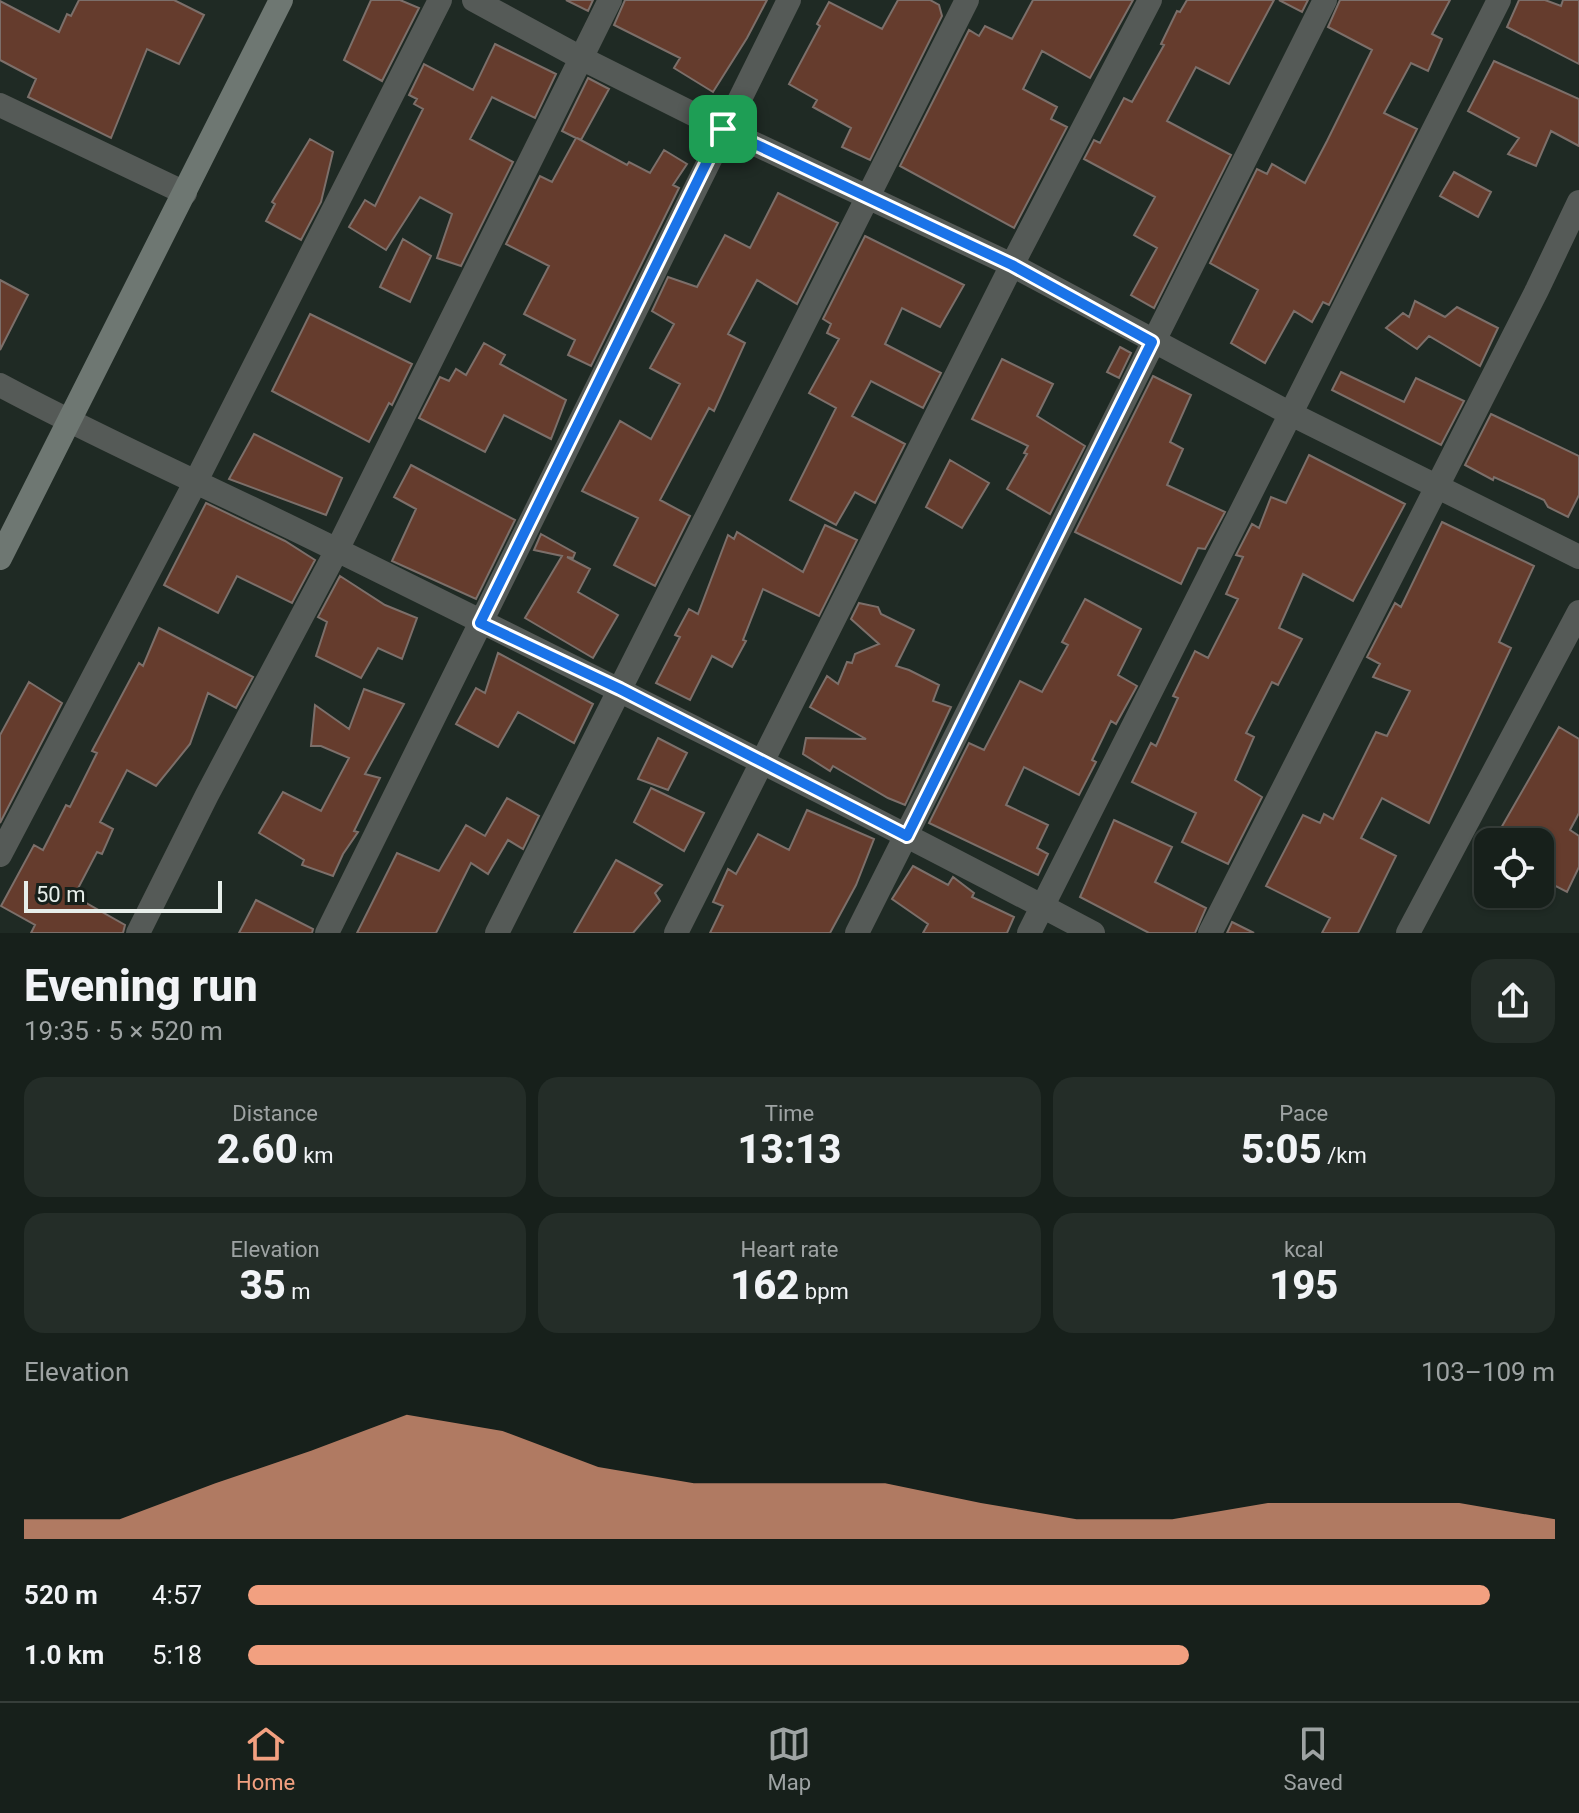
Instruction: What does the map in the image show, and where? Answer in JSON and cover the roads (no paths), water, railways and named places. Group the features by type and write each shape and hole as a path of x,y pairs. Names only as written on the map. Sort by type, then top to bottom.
{"street":[{"path":"0,558 281,0"},
{"path":"0,855 196,481 440,0"},
{"path":"474,0 723,129 1012,265 1291,414 1579,557"},
{"path":"138,933 337,550 610,0"},
{"path":"327,933 789,0"},
{"path":"497,933 967,0"},
{"path":"676,933 1012,265 1150,0"},
{"path":"857,933 1325,0"},
{"path":"1029,933 1499,0"},
{"path":"0,105 185,193"},
{"path":"1210,933 1579,202"},
{"path":"0,385 70,423 196,481 480,623 620,689 1093,933"},
{"path":"1408,933 1579,612"}]}
